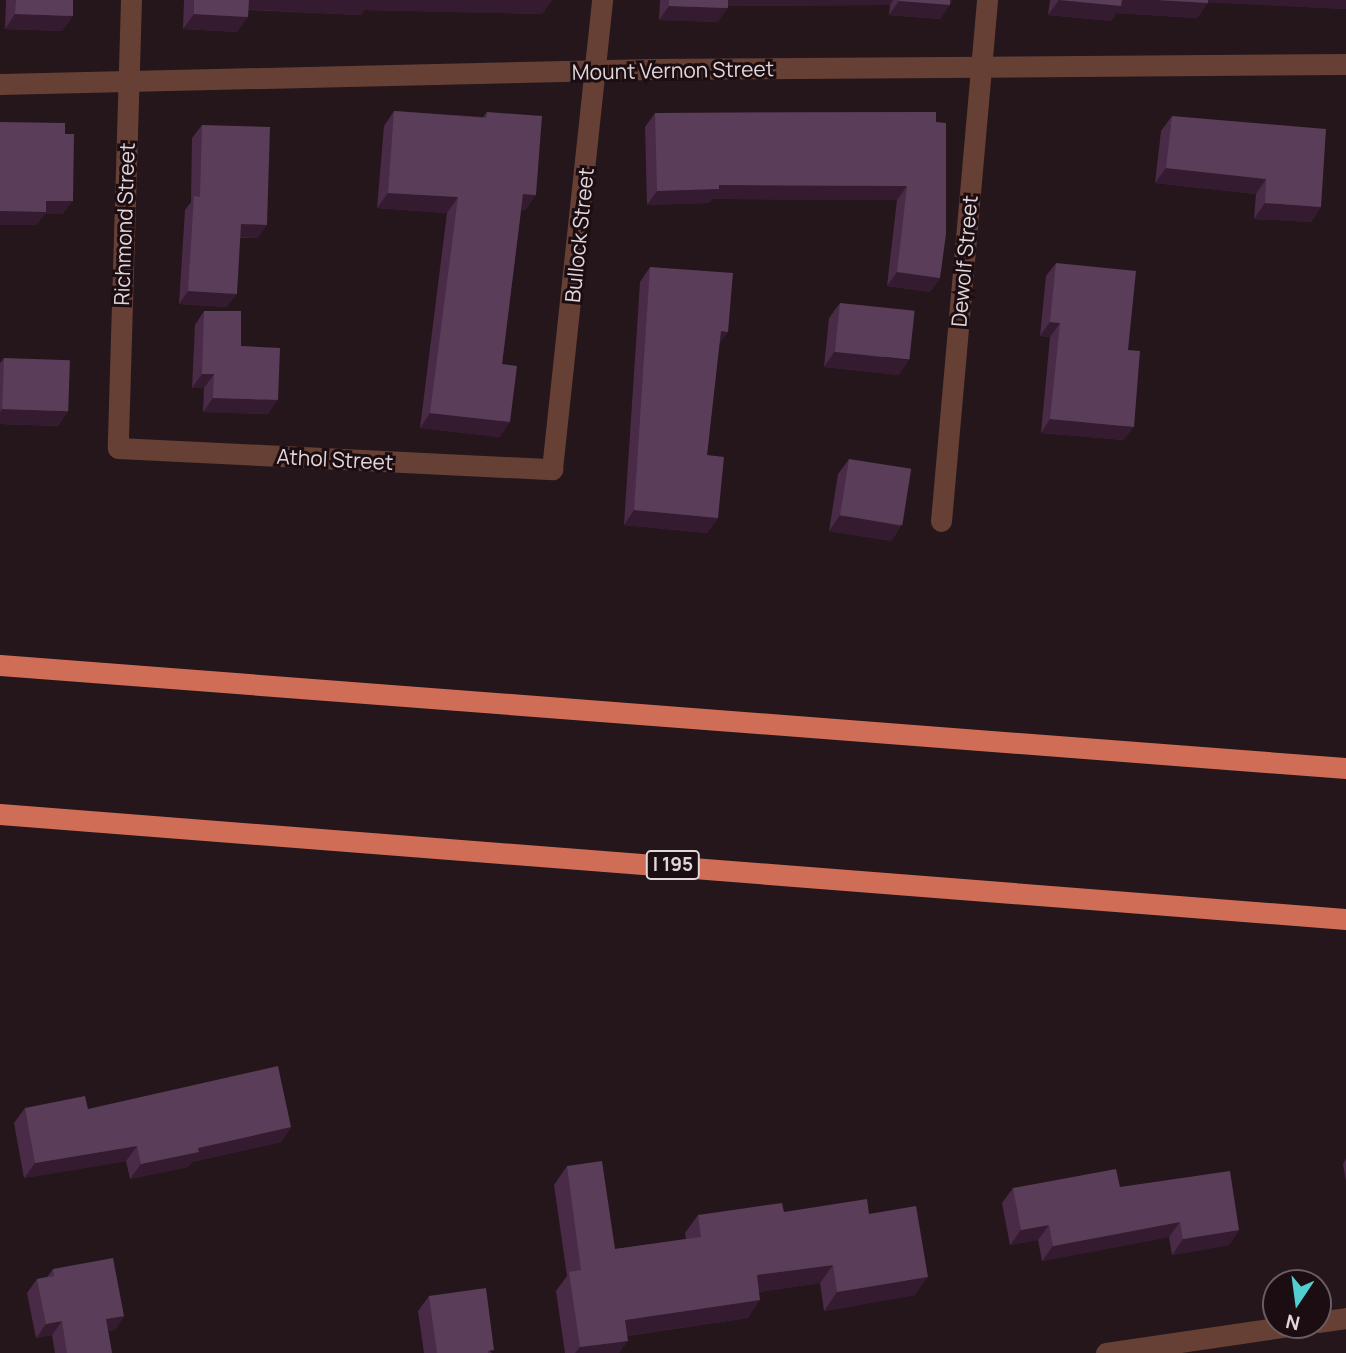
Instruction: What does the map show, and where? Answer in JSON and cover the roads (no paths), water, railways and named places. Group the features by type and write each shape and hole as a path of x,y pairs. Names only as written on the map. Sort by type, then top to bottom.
{"highway":[{"path":"0,665 1346,768"},
{"name":"I 195","path":"0,814 1346,919"}],"street":[{"name":"Richmond Street","path":"118,448 131,0"},
{"name":"Bullock Street","path":"552,469 597,70 602,0"},
{"name":"Dewolf Street","path":"941,521 986,0"},
{"name":"Mount Vernon Street","path":"0,84 597,70 1346,64"},
{"name":"Athol Street","path":"118,448 552,469"},
{"path":"1106,1353 1262,1330"}]}
